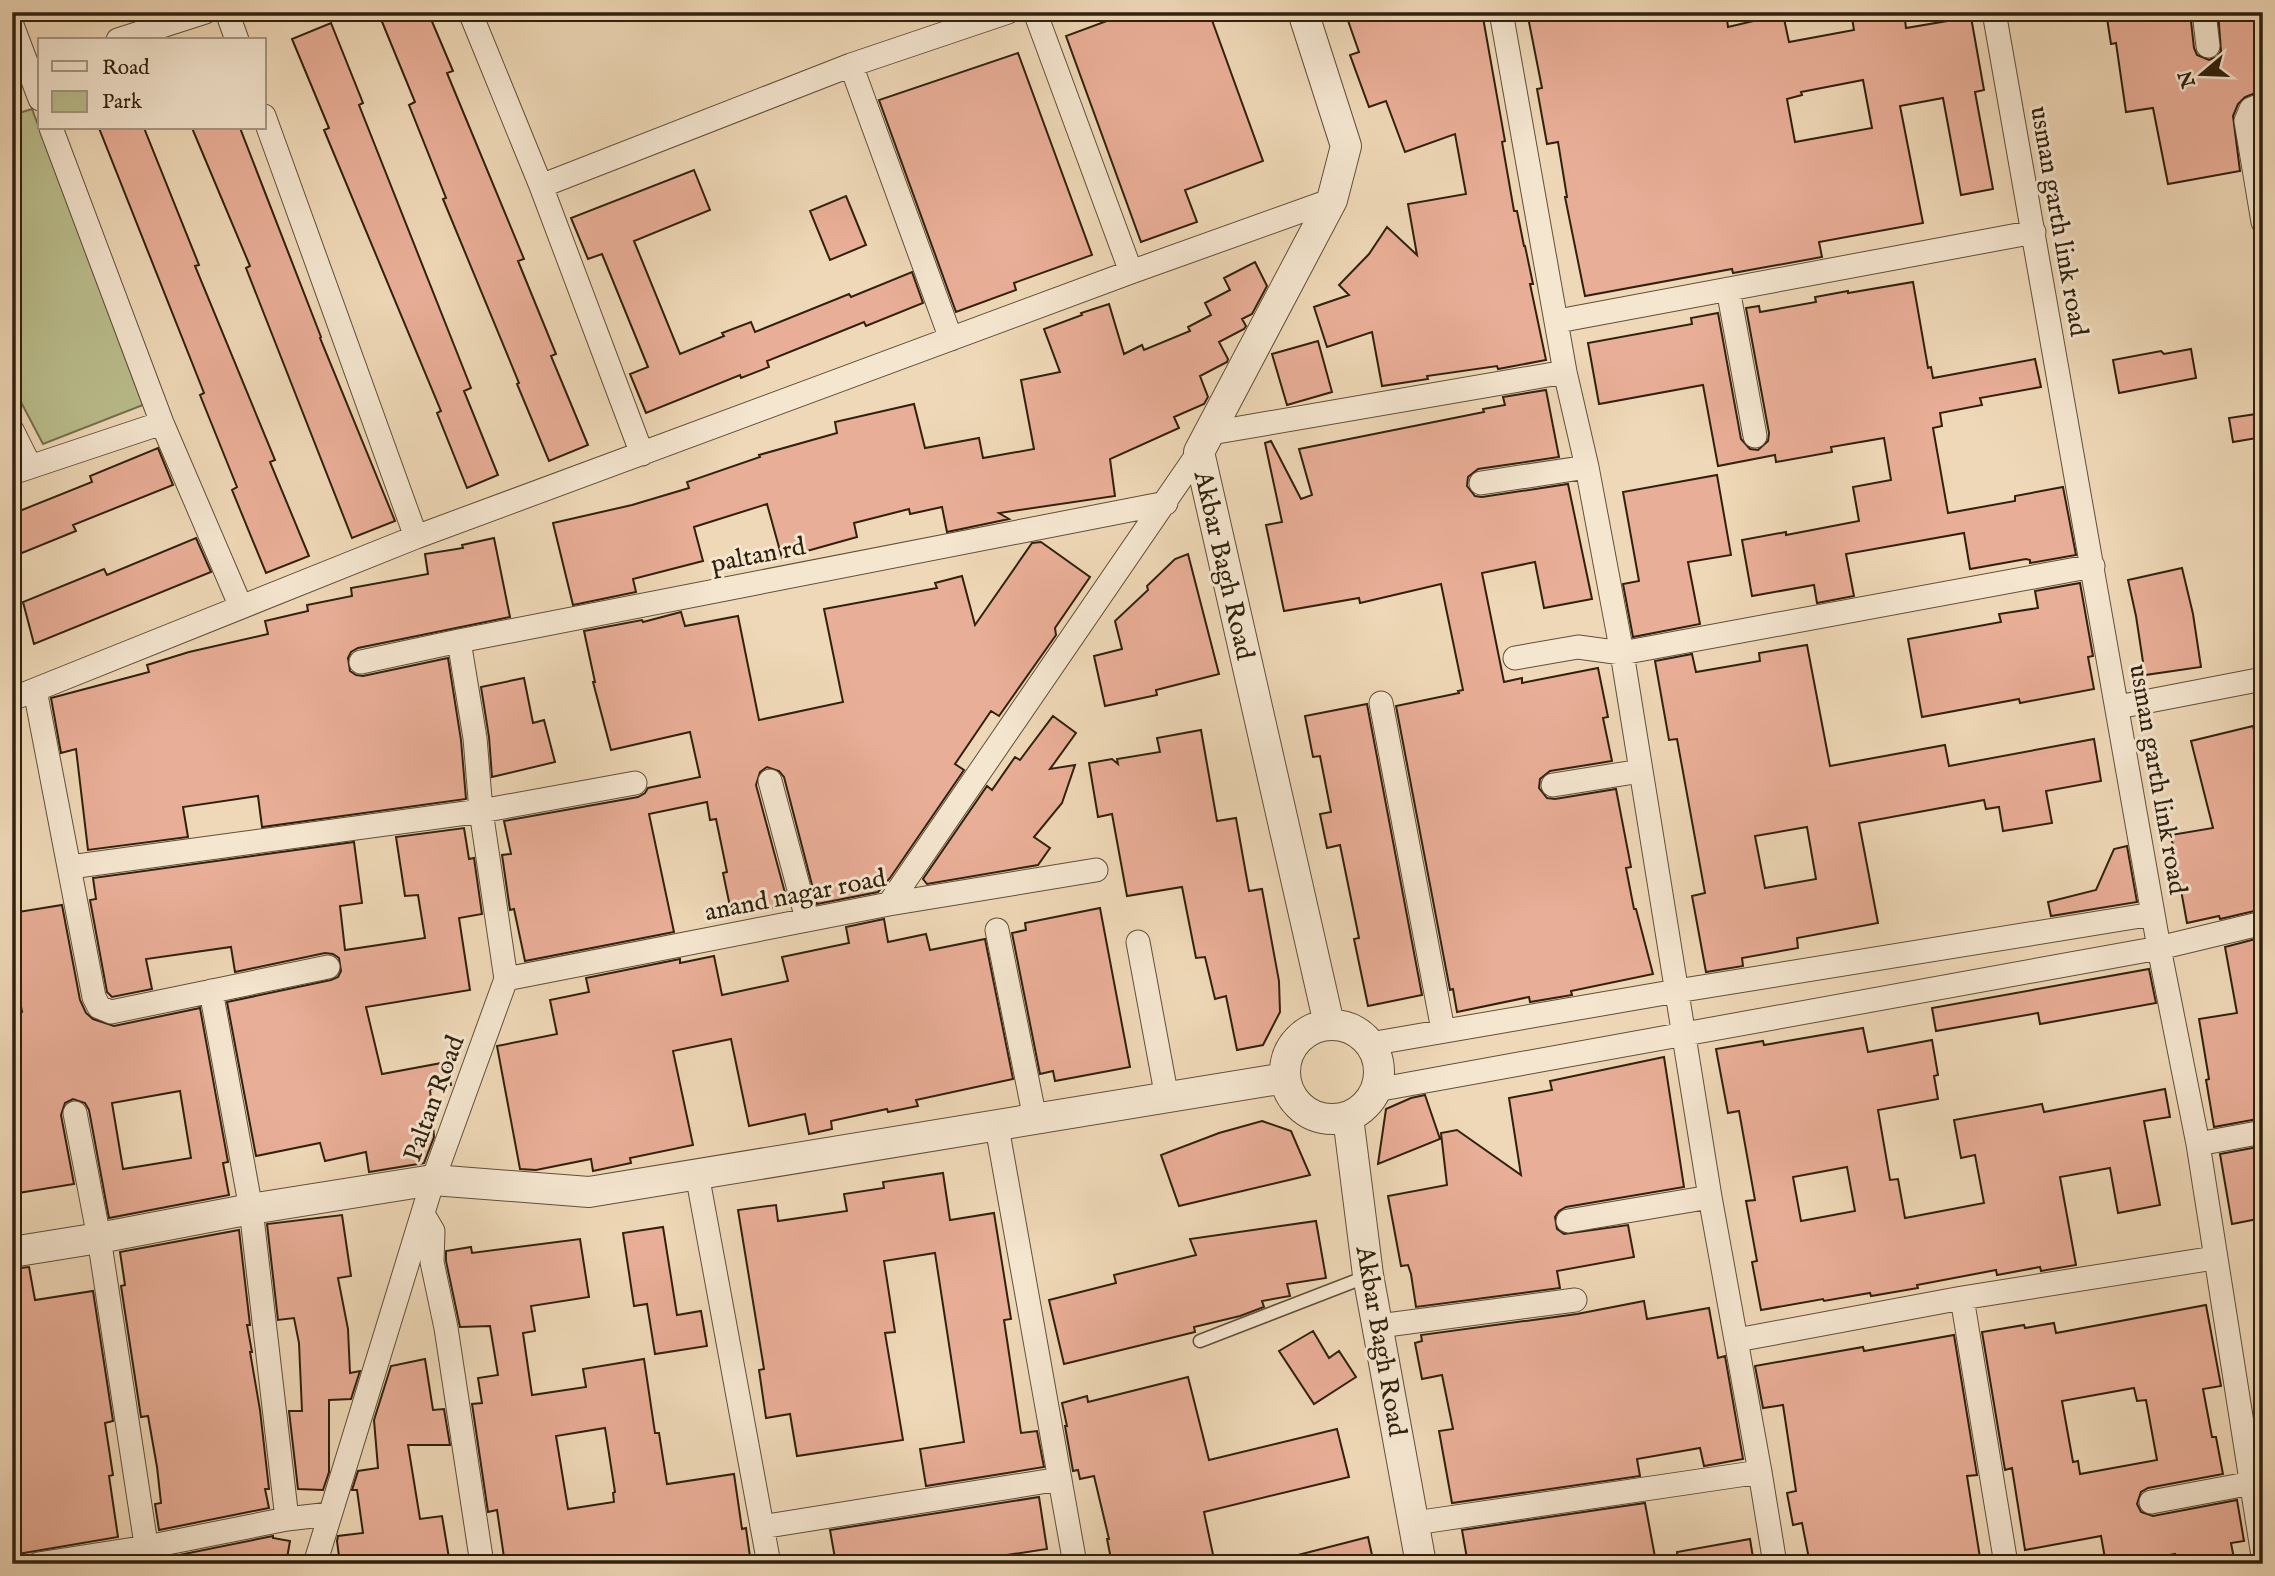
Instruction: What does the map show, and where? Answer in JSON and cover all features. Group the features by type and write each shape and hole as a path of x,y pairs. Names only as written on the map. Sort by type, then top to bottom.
{"street":[{"path":"124,38 205,12"},
{"path":"227,12 236,38"},
{"path":"470,12 541,186 642,454"},
{"path":"541,186 851,65 1008,12"},
{"path":"1035,12 1131,272"},
{"name":"Akbar Bagh Road","path":"1303,12 1346,146 1332,200 1205,442 1329,1024"},
{"path":"1501,12 1565,372 1587,467 1622,653 1710,1197 1775,1564"},
{"name":"usman garth link road","path":"1994,12 2153,915 2197,1144 2214,1258 2257,1482 2263,1553"},
{"path":"2204,12 2208,46"},
{"path":"12,25 38,95"},
{"path":"851,65 951,339"},
{"path":"2263,104 2252,109 2246,121 2263,222"},
{"path":"266,122 416,537"},
{"path":"52,130 162,423 241,607"},
{"path":"12,699 416,537 1332,200"},
{"path":"1558,321 2034,232"},
{"path":"1728,289 1755,436"},
{"path":"889,904 1166,503 1205,442 1565,372"},
{"path":"12,430 21,470 162,423"},
{"path":"1481,483 1587,467"},
{"name":"paltan rd","path":"361,662 1166,503"},
{"path":"1515,658 1578,647 1622,653 2093,566"},
{"name":"Paltan Road","path":"315,1564 433,1180 506,979 481,811 475,738 459,641"},
{"path":"2118,707 2263,679"},
{"path":"35,690 94,997 99,1007 111,1012 328,967"},
{"path":"1381,703 1443,1030"},
{"path":"1553,785 1641,771"},
{"path":"770,781 807,919"},
{"path":"69,867 481,811 635,783"},
{"name":"anand nagar road","path":"506,979 807,919 1096,870"},
{"path":"1370,1044 1677,991 2153,915"},
{"path":"1376,1090 2159,947 2263,923"},
{"path":"997,930 1035,1119"},
{"path":"1138,942 1167,1098"},
{"path":"211,991 251,1209 287,1519"},
{"path":"1329,1024 1343,1025 1355,1030 1370,1044 1379,1064 1376,1090 1369,1101 1360,1111 1348,1117 1334,1119 1320,1118 1296,1103 1285,1078 1285,1062 1296,1042 1314,1028 1329,1024"},
{"path":"12,1252 433,1180 589,1192 1285,1078"},
{"path":"75,1113 99,1238 148,1555"},
{"name":"Akbar Bagh Road","path":"1348,1117 1368,1275 1421,1564"},
{"path":"997,1127 1075,1564"},
{"path":"2197,1144 2263,1132"},
{"path":"697,1174 769,1564"},
{"path":"1569,1221 1710,1197"},
{"path":"423,1214 433,1231 432,1262 446,1328 482,1564"},
{"path":"1737,1340 1962,1298 2214,1258"},
{"path":"1962,1298 2006,1564"},
{"path":"1379,1326 1574,1300"},
{"path":"1415,1523 1760,1472"},
{"path":"762,1527 1060,1479"},
{"path":"2151,1502 2257,1482"},
{"path":"38,1564 148,1555 287,1519 330,1514"}],"lane":[{"path":"1200,1341 1368,1275"}],"green space":[{"path":"32,109 143,405 43,444 12,385 12,115"}],"building":[{"path":"378,12 428,12 453,71 447,73 524,259 518,261 556,354 551,356 588,445 549,461 443,199 446,198 409,105 415,102"},
{"path":"1131,12 1209,12 1263,161 1185,190 1197,222 1141,242 1066,36"},
{"path":"1345,12 1482,12 1505,141 1502,142 1514,211 1517,211 1525,246 1546,360 1498,369 1497,366 1427,376 1428,379 1382,386 1372,332 1327,347 1314,307 1349,295 1339,285 1369,254 1387,227 1417,255 1408,204 1466,194 1455,134 1405,152 1386,101 1369,107 1350,55 1359,52"},
{"path":"1527,12 1639,12 1640,20 1684,12 1726,12 1728,27 1783,14 1789,42 1854,30 1851,12 1904,12 1906,28 1971,17 1984,90 1975,92 1993,189 1961,195 1943,98 1900,106 1923,223 1819,242 1822,257 1733,273 1732,269 1585,296 1565,197 1558,142 1547,144 1537,89 1542,88","holes":["1863,80 1872,128 1795,142 1787,99 1802,95 1801,92"]},
{"path":"2106,12 2190,12 2194,48 2197,55 2209,60 2217,57 2221,51 2218,12 2263,12 2263,90 2245,97 2238,104 2233,116 2240,171 2168,184 2153,108 2126,112 2116,43 2111,44"},
{"path":"331,23 363,103 359,105 471,388 464,391 498,475 467,488 437,413 441,411 324,130 329,128 292,39"},
{"path":"1018,53 1092,255 1014,283 1016,290 956,312 879,100"},
{"path":"100,130 145,130 199,265 195,266 275,460 270,462 309,556 266,573 232,490 237,487 200,395 204,393"},
{"path":"193,130 241,130 320,338 395,521 352,538 246,268 250,266"},
{"path":"694,170 710,210 634,241 680,354 751,322 755,332 912,272 923,303 866,326 864,322 767,361 769,367 741,378 740,375 646,413 630,374 648,367 602,254 588,259 571,218"},
{"path":"846,196 866,245 830,260 810,211"},
{"path":"1255,262 1267,286 1252,314 1242,319 1246,326 1244,329 1219,342 1227,362 1200,376 1208,397 1204,404 1174,417 1179,428 1110,459 1115,496 999,513 1009,519 947,532 942,507 910,514 909,509 854,523 857,537 782,558 767,504 694,527 703,561 633,579 636,592 573,605 553,523 632,505 689,488 687,482 760,457 759,455 837,433 835,422 914,404 925,448 979,438 983,458 1034,449 1021,380 1060,372 1044,329 1109,304 1124,354 1142,345 1144,350 1190,331 1188,327 1211,315 1205,303 1230,290 1224,278"},
{"path":"1913,282 1928,368 1931,367 1933,378 2035,359 2041,387 1980,398 1982,405 1940,413 1942,426 1933,428 1948,513 2015,501 2015,496 2063,487 2076,555 2030,563 2030,560 2026,559 1970,569 1964,533 1846,554 1854,596 1817,603 1814,585 1752,596 1742,540 1786,532 1786,535 1859,521 1853,487 1891,480 1884,438 1831,447 1832,452 1776,462 1775,455 1718,466 1703,385 1599,404 1588,343 1692,324 1691,318 1718,313 1741,439 1750,449 1758,450 1768,441 1769,433 1746,308 1759,306 1760,312 1816,302 1815,297"},
{"path":"1318,341 1332,392 1287,405 1272,354"},
{"path":"2191,349 2196,378 2119,393 2113,360 2161,351 2164,354"},
{"path":"1546,390 1559,457 1478,469 1468,477 1467,486 1475,496 1482,497 1568,484 1592,599 1544,608 1535,562 1482,573 1504,682 1522,678 1522,683 1598,668 1608,717 1603,718 1612,761 1550,771 1540,779 1539,788 1547,798 1555,799 1616,789 1631,867 1626,868 1634,909 1653,974 1571,991 1572,995 1530,1002 1529,997 1457,1012 1453,989 1450,990 1396,706 1463,690 1441,584 1360,603 1359,598 1284,611 1266,525 1282,522 1265,443 1271,441 1301,499 1312,495 1299,449 1484,412 1483,409 1505,405 1503,397"},
{"path":"2263,413 2263,437 2233,442 2229,418"},
{"path":"158,448 173,485 73,525 76,531 12,557 12,514 92,482 90,476"},
{"path":"1717,475 1731,555 1688,562 1700,624 1633,637 1623,584 1639,581 1623,492"},
{"path":"196,538 211,572 34,644 23,602 104,569 107,575"},
{"path":"494,538 510,617 358,648 351,652 348,658 350,671 363,676 448,658 461,740 466,799 262,827 258,796 183,807 188,837 88,850 76,749 61,753 51,698 149,672 147,665 189,652 268,634 265,621 308,611 307,605 352,596 351,588 428,574 425,554 463,548 462,545"},
{"path":"1041,542 1090,577 1055,628 1056,635 999,716 991,711 955,764 964,770 878,892 817,904 784,777 779,771 767,767 760,772 756,785 788,904 732,916 723,873 727,872 716,819 710,820 707,802 649,814 674,932 525,961 514,909 510,910 502,855 511,854 504,821 638,797 648,788 700,777 690,732 611,750 593,682 584,631 642,620 643,622 681,612 685,626 738,616 759,720 843,702 824,609 937,588 935,583 962,576 975,625 1032,543"},
{"path":"1188,554 1219,674 1156,690 1157,695 1105,706 1094,656 1122,649 1115,621 1148,590 1147,586 1175,559"},
{"path":"2182,568 2193,614 2201,667 2145,675 2128,580"},
{"path":"2080,583 2093,656 2088,657 2094,689 2020,703 2019,699 1922,717 1908,639 2001,622 1999,614 2038,608 2035,591"},
{"path":"1807,645 1830,766 1945,745 1949,766 2094,739 2101,781 2046,791 2052,823 2003,831 1999,807 1986,809 1984,800 1859,823 1878,923 1797,938 1798,948 1742,958 1743,966 1706,972 1692,896 1705,893 1677,739 1669,740 1655,661 1692,654 1696,672 1760,661 1759,653","holes":["1807,827 1816,879 1765,888 1755,836"]},
{"path":"524,678 533,723 544,720 555,762 492,777 481,687"},
{"path":"1367,704 1422,995 1368,1006 1354,939 1359,938 1340,845 1327,848 1320,814 1331,812 1320,756 1313,757 1305,716"},
{"path":"1053,716 1076,733 1050,769 1075,765 1062,803 1034,837 1050,848 1038,865 927,884 923,879 987,786 992,790 1015,757 1020,760"},
{"path":"2253,726 2263,766 2263,909 2187,923 2171,835 2213,828 2191,741"},
{"path":"1201,730 1217,821 1236,818 1249,891 1262,889 1279,981 1280,1012 1263,1045 1237,1050 1226,996 1215,999 1205,957 1196,958 1182,887 1127,896 1112,814 1098,817 1089,763 1112,759 1118,764 1117,759 1160,752 1157,738"},
{"path":"464,828 469,859 474,858 482,914 459,918 470,990 366,1007 382,1074 447,1062 451,1085 430,1089 434,1137 424,1163 369,1172 366,1152 325,1161 320,1143 256,1156 227,1002 338,977 341,971 339,958 333,954 325,953 235,972 231,947 146,959 152,989 112,997 107,992 90,900 96,899 93,878 354,842 362,903 340,906 345,950 425,938 418,895 405,896 396,837"},
{"path":"2127,846 2137,902 2051,916 2048,902 2096,890 2114,849"},
{"path":"62,905 80,1000 86,1013 93,1019 114,1026 200,1008 228,1162 223,1163 229,1195 109,1218 89,1110 85,1103 73,1099 65,1103 61,1115 74,1184 12,1194 12,1132 16,1132 12,1106 12,1064 18,1063 12,1014 22,1012 12,956 12,913","holes":["180,1091 191,1158 123,1169 112,1103"]},
{"path":"1100,908 1130,1067 1055,1081 1053,1071 1040,1074 1012,933 1026,930 1025,923"},
{"path":"884,919 888,942 926,934 930,950 985,939 1013,1079 916,1100 918,1106 888,1112 887,1109 831,1121 832,1129 809,1134 805,1114 749,1126 731,1039 673,1051 693,1145 630,1158 631,1163 593,1171 591,1159 536,1170 520,1169 497,1046 557,1034 550,1000 589,992 586,978 680,959 680,963 714,956 722,995 788,981 782,957 849,943 846,927"},
{"path":"2263,937 2263,1118 2214,1127 2199,1019 2237,1013 2225,947"},
{"path":"2149,969 2156,1003 2040,1024 2038,1013 1936,1031 1932,1008"},
{"path":"1863,1028 1868,1052 1932,1040 1938,1075 1934,1076 1938,1099 1878,1110 1890,1180 1898,1179 1905,1218 1984,1203 1975,1155 1961,1158 1954,1120 2042,1104 2044,1112 2165,1089 2170,1117 2144,1121 2160,1205 2118,1213 2110,1168 2060,1177 2076,1265 2041,1271 2040,1267 1997,1275 1996,1270 1871,1296 1870,1293 1761,1310 1752,1262 1757,1261 1746,1201 1755,1200 1739,1111 1728,1113 1716,1049 1763,1041 1764,1045","holes":["1847,1167 1855,1211 1801,1221 1793,1177"]},
{"path":"1664,1057 1684,1187 1566,1207 1555,1217 1557,1229 1564,1234 1628,1225 1634,1257 1557,1271 1560,1288 1416,1307 1408,1265 1401,1266 1388,1196 1447,1185 1441,1133 1457,1130 1521,1175 1509,1098 1552,1090 1550,1081"},
{"path":"1425,1095 1440,1139 1378,1164 1386,1109"},
{"path":"1262,1121 1291,1131 1310,1175 1179,1206 1161,1155 1219,1133"},
{"path":"2263,1146 2263,1218 2232,1224 2220,1154"},
{"path":"943,1173 950,1220 994,1213 1011,1319 1004,1320 1021,1433 1037,1431 1044,1467 926,1486 920,1449 964,1442 935,1253 884,1261 895,1332 885,1333 903,1440 797,1456 790,1414 766,1418 759,1370 764,1369 738,1210 776,1205 778,1221 847,1211 844,1194 884,1188 883,1182"},
{"path":"342,1215 351,1276 338,1278 348,1329 350,1373 360,1371 351,1399 329,1400 329,1472 323,1490 298,1489 289,1411 302,1411 299,1343 294,1318 278,1320 267,1224"},
{"path":"1316,1221 1326,1278 1287,1284 1290,1296 1262,1301 1264,1307 1194,1327 1195,1332 1064,1364 1049,1300 1116,1283 1114,1275 1196,1255 1190,1239"},
{"path":"663,1227 677,1315 701,1311 707,1346 655,1354 647,1304 634,1306 623,1233"},
{"path":"239,1230 250,1325 247,1325 260,1410 269,1489 265,1489 269,1508 159,1530 155,1504 161,1503 157,1467 148,1416 141,1417 121,1286 125,1285 120,1252"},
{"path":"580,1239 589,1297 531,1306 535,1331 523,1333 532,1395 586,1387 583,1369 644,1359 655,1433 659,1433 667,1484 734,1474 742,1529 746,1528 751,1564 505,1564 497,1510 488,1512 472,1404 482,1403 478,1378 498,1375 490,1326 460,1327 446,1261 446,1251 471,1247 472,1253","holes":["605,1428 615,1492 614,1502 568,1509 556,1436"]},
{"path":"29,1267 35,1300 93,1291 113,1421 105,1423 118,1537 12,1555 12,1269"},
{"path":"1644,1301 1647,1319 1709,1308 1718,1358 1725,1356 1743,1459 1704,1466 1700,1448 1637,1459 1640,1476 1452,1503 1439,1431 1453,1429 1442,1375 1422,1379 1415,1343 1422,1341 1421,1335 1577,1314"},
{"path":"2206,1305 2221,1386 2203,1389 2212,1437 2216,1437 2223,1474 2148,1488 2141,1492 2137,1504 2141,1512 2153,1516 2237,1500 2244,1541 2231,1543 2235,1564 2176,1564 2175,1554 2121,1564 2106,1564 2101,1536 2025,1550 2012,1468 2005,1470 1982,1332 2054,1323 2056,1333","holes":["2134,1388 2137,1401 2146,1400 2157,1460 2080,1474 2078,1461 2073,1462 2062,1401"]},
{"path":"1313,1331 1329,1358 1339,1351 1356,1377 1314,1404 1279,1351"},
{"path":"1954,1335 1977,1475 1967,1476 1981,1564 1810,1564 1802,1523 1793,1525 1787,1493 1796,1491 1783,1405 1763,1408 1755,1366 1863,1347 1864,1351"},
{"path":"425,1359 433,1410 444,1409 450,1445 408,1445 420,1519 442,1516 450,1564 340,1564 338,1536 363,1533 357,1490 352,1490 358,1471 378,1468 374,1420 391,1366"},
{"path":"1188,1377 1209,1460 1337,1429 1349,1477 1204,1512 1215,1564 1112,1564 1094,1476 1080,1479 1078,1470 1073,1471 1062,1403 1087,1396 1088,1402"},
{"path":"1039,1497 1047,1549 947,1564 836,1564 830,1530"},
{"path":"1645,1503 1655,1557 1618,1564 1468,1564 1462,1530"},
{"path":"273,1536 290,1541 286,1564 165,1564 164,1558"},
{"path":"1368,1537 1374,1564 1295,1564 1294,1556"},
{"path":"1750,1539 1754,1564 1678,1564 1677,1552"}]}
